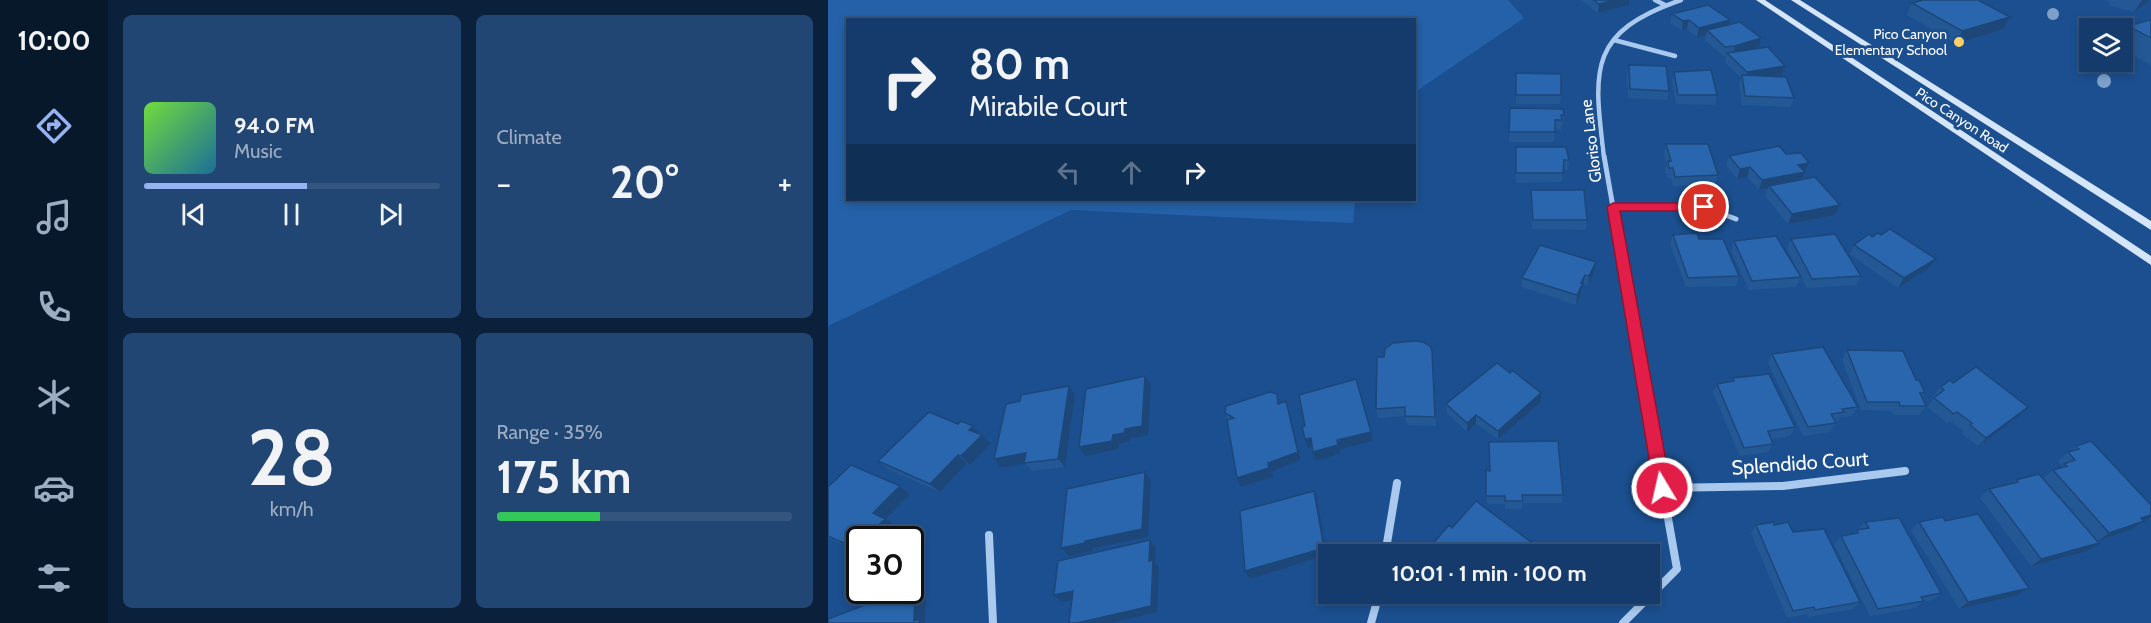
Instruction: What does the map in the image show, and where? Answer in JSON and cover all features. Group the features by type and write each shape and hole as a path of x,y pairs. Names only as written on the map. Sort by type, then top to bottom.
{"main road":[{"name":"Pico Canyon Road","path":"1760,0 2151,261"},
{"name":"Pico Canyon Road","path":"1795,0 2151,226"}],"street":[{"path":"1655,0 1665,5"},
{"name":"Gloriso Lane","path":"1623,623 1677,569 1613,207 1599,110 1598,70 1603,54 1614,39 1636,21 1665,5 1681,0"},
{"path":"1614,39 1675,56"},
{"path":"1613,207 1704,207 1736,219"},
{"name":"Splendido Court","path":"1662,488 1783,486 1905,471"},
{"path":"1387,544 1397,483"},
{"path":"989,536 993,623"},
{"path":"1371,623 1376,604"}],"shaded area":[{"path":"828,0 1508,0 1524,18 1416,91 1416,18 846,18 846,201 1355,201 1353,223 1071,210 828,326"}],"building":[{"path":"1593,0 1615,0 1599,4"},
{"path":"1923,0 1978,0 2010,17 1962,31 1912,3"},
{"path":"1708,5 1730,20 1699,28 1689,20 1683,21 1672,14"},
{"path":"2150,20 2151,38 2133,29 2133,25"},
{"path":"1740,22 1761,38 1725,47 1707,30"},
{"path":"1768,47 1785,66 1747,72 1727,53"},
{"path":"1629,65 1666,66 1669,91 1630,89"},
{"path":"1711,70 1717,95 1678,95 1674,72"},
{"path":"1516,73 1561,74 1561,95 1516,95"},
{"path":"1742,75 1786,77 1794,98 1745,96"},
{"path":"1510,108 1563,109 1564,115 1561,115 1562,120 1555,120 1555,132 1509,132"},
{"path":"1666,144 1708,144 1718,175 1675,177 1673,168 1669,168 1668,161 1671,161"},
{"path":"1779,146 1786,154 1801,153 1809,163 1798,165 1805,172 1762,180 1750,167 1740,169 1729,156"},
{"path":"1516,147 1566,147 1569,160 1564,160 1563,173 1516,173"},
{"path":"1815,177 1840,205 1792,214 1769,186"},
{"path":"1531,190 1584,190 1587,220 1533,220"},
{"path":"1890,229 1936,259 1904,278 1854,245 1869,234 1872,237 1878,233 1881,235"},
{"path":"1697,233 1699,239 1723,239 1739,276 1688,278 1673,235"},
{"path":"1835,234 1861,276 1812,279 1791,239"},
{"path":"1776,236 1801,277 1752,281 1734,241"},
{"path":"1540,245 1596,262 1589,276 1585,275 1577,295 1522,278"},
{"path":"1415,341 1430,346 1432,351 1435,417 1405,416 1405,407 1376,409 1377,357 1384,357 1385,349 1393,343"},
{"path":"1823,347 1858,407 1842,409 1844,412 1831,414 1836,423 1808,427 1772,354"},
{"path":"1847,350 1903,351 1916,380 1919,380 1925,393 1920,393 1926,406 1900,406 1899,402 1867,402"},
{"path":"1497,363 1510,373 1512,370 1541,393 1498,431 1476,415 1467,423 1446,404"},
{"path":"1976,367 2028,407 1986,438 1970,425 1972,423 1957,412 1954,414 1934,398 1944,390 1941,387 1950,380 1953,383"},
{"path":"1769,374 1795,427 1768,431 1773,444 1744,448 1717,384 1734,381 1733,378"},
{"path":"1145,376 1142,426 1125,429 1124,433 1113,435 1112,441 1079,447 1086,389"},
{"path":"1356,379 1371,432 1337,440 1338,445 1313,452 1311,438 1305,439 1302,427 1305,426 1299,395"},
{"path":"1069,386 1058,459 1024,463 1026,453 994,459 1006,404 1020,401 1021,395"},
{"path":"1270,392 1277,394 1278,404 1286,401 1298,452 1268,463 1269,468 1237,478 1227,420 1234,418 1225,413 1226,406"},
{"path":"929,412 958,424 961,421 973,426 969,430 982,435 961,456 958,455 930,484 878,461"},
{"path":"1558,441 1563,495 1522,495 1523,501 1505,501 1505,496 1486,496 1486,470 1490,471 1489,442"},
{"path":"2091,441 2151,505 2151,515 2141,518 2144,521 2109,533 2053,470 2067,466 2064,464 2075,460 2068,452 2079,449 2076,446"},
{"path":"851,465 900,486 873,513 885,519 878,526 846,526 846,544 828,536 828,487"},
{"path":"1145,472 1142,529 1061,548 1067,489"},
{"path":"2039,474 2099,543 2041,559 1989,489"},
{"path":"1314,491 1323,544 1318,544 1318,550 1245,571 1240,511"},
{"path":"1476,501 1534,544 1433,544 1449,525 1452,528"},
{"path":"1978,514 2029,588 1968,602 1919,522 1943,517 1945,521"},
{"path":"1899,518 1941,593 1921,597 1924,601 1878,609 1841,536 1869,528 1865,522"},
{"path":"1774,522 1774,525 1788,522 1793,532 1824,529 1860,602 1815,610 1814,607 1793,611 1756,525"},
{"path":"1150,540 1149,561 1153,560 1151,606 1069,623 1073,591 1054,595 1058,561"},
{"path":"868,604 914,604 914,621 919,619 919,623 828,623 828,619"}],"place":[{"name":"Pico Canyon Elementary School","path":"1959,42"}],"route":[{"path":"1662,488 1646,385 1613,207 1704,207"}]}
